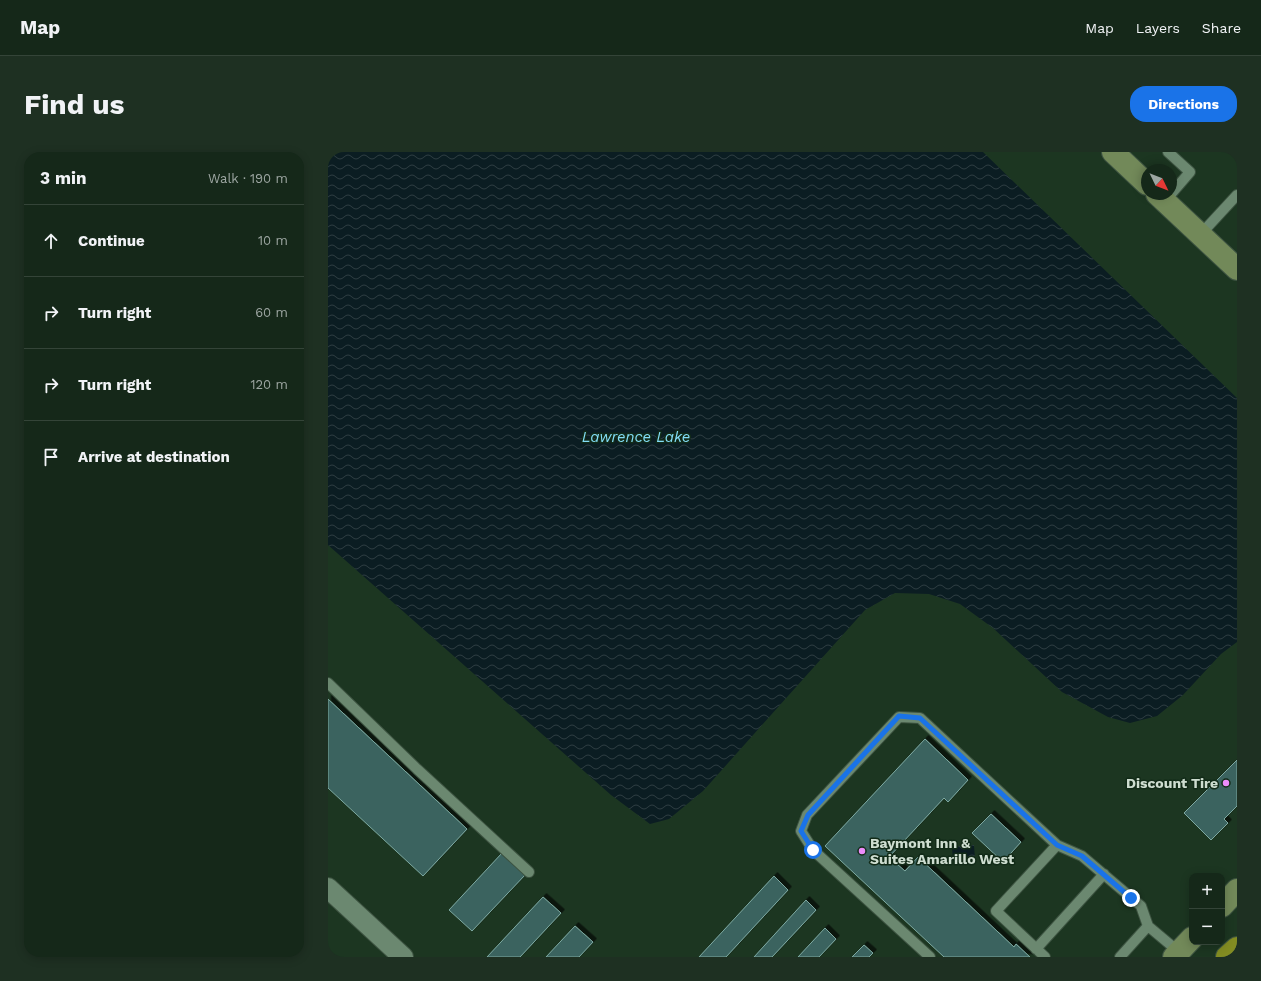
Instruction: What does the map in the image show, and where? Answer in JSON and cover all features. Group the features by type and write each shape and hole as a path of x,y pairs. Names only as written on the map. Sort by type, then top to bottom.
{"highway":[{"path":"1227,957 1237,948"}],"street":[{"path":"1113,152 1141,178"},
{"path":"1169,200 1200,235 1237,269"},
{"path":"328,888 403,957"},
{"path":"1225,903 1237,890"}],"lane":[{"path":"1168,152 1190,172 1177,185"},
{"path":"1200,235 1237,195"},
{"path":"328,683 417,769 529,872"},
{"path":"930,957 813,850 801,831 808,815 899,716 920,718 1057,845 1082,856 1141,906 1148,926 1182,949"},
{"path":"1045,957 996,911 1057,845"},
{"path":"1036,949 1104,874"},
{"path":"1120,957 1148,926"}],"water":[{"name":"Lawrence Lake","path":"328,152 983,152 1237,398 1237,642 1221,654 1183,695 1157,716 1130,723 1108,717 1062,692 993,628 960,604 929,594 895,593 865,610 703,791 669,819 650,824 611,795 328,545"},
{"path":"974,845 975,859 953,861 952,847"}],"building":[{"path":"328,699 467,829 423,876 328,788"},
{"name":"Baymont Inn & Suites Amarillo West","path":"925,739 968,780 948,802 944,798 889,857 905,871 918,857 1014,947 1016,944 1030,957 944,957 825,846"},
{"name":"Discount Tire","path":"1237,760 1237,806 1224,819 1228,823 1211,840 1184,813"},
{"path":"991,814 1021,842 1003,862 972,833"},
{"path":"502,853 525,875 472,931 449,910"},
{"path":"774,876 788,890 726,957 699,957"},
{"path":"543,897 561,913 520,957 487,957"},
{"path":"806,900 816,910 772,957 754,957"},
{"path":"575,926 593,942 579,957 546,957"},
{"path":"825,928 836,939 819,957 798,957"},
{"path":"864,945 873,953 869,957 852,957"}],"place":[{"name":"Discount Tire","path":"1226,783"},
{"name":"Baymont Inn & Suites Amarillo West","path":"862,851"}],"route":[{"path":"813,850 801,831 808,815 899,716 920,718 1057,845 1082,856 1131,898"}]}
